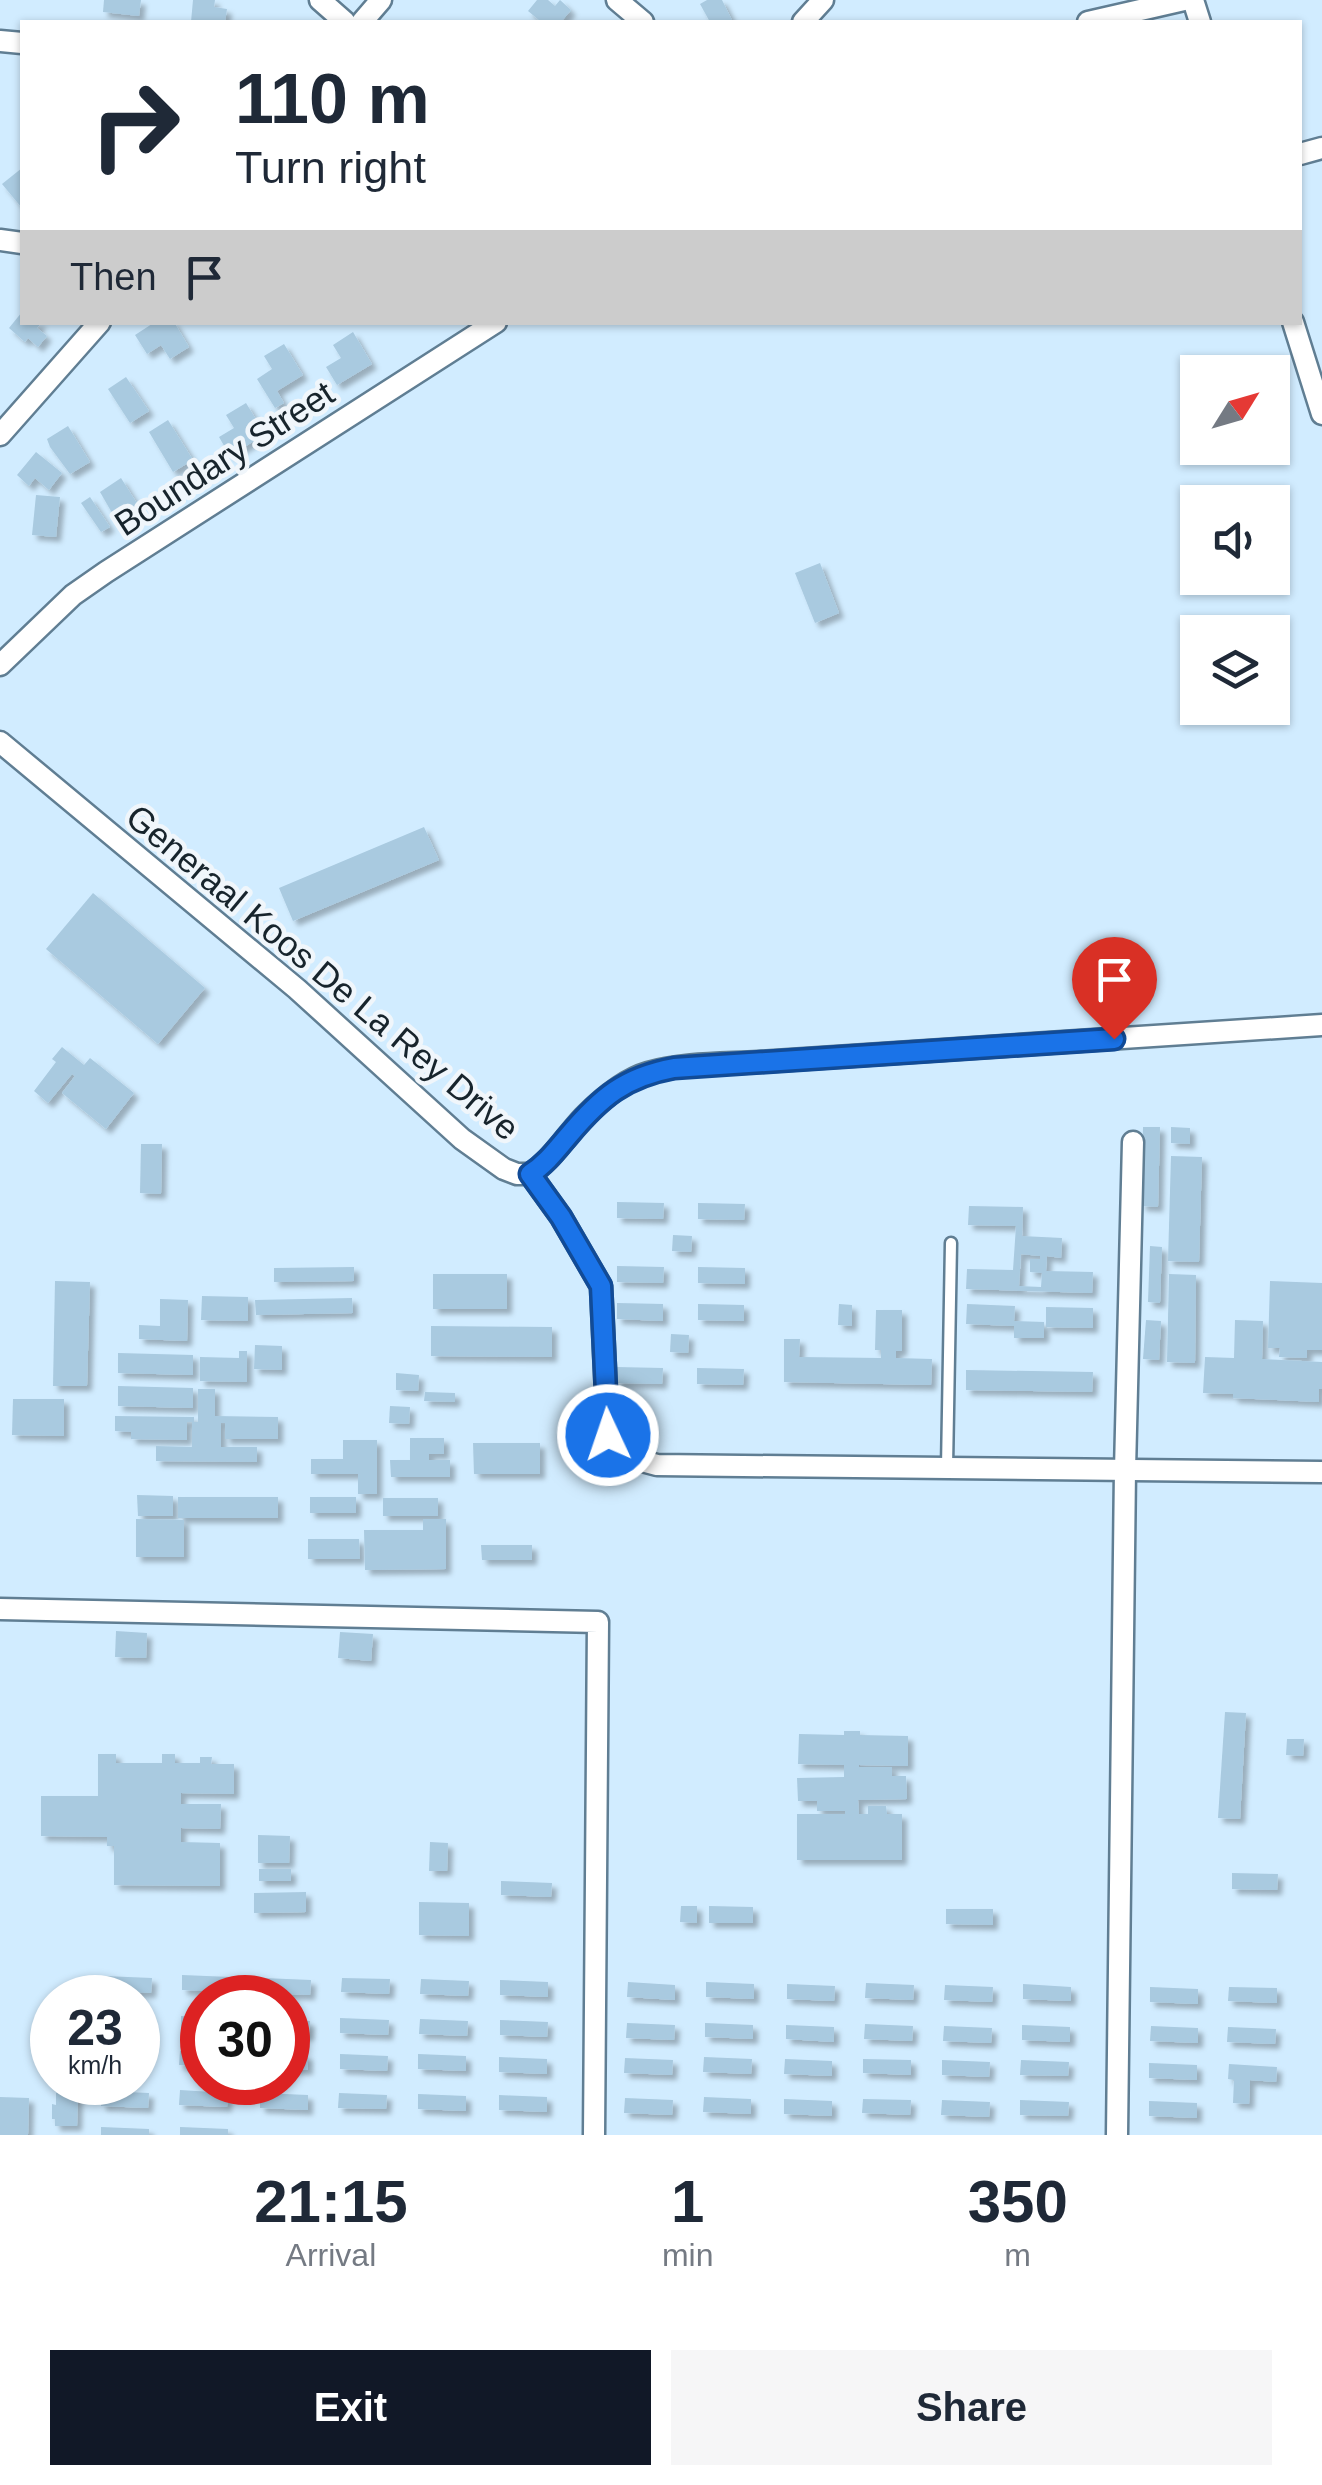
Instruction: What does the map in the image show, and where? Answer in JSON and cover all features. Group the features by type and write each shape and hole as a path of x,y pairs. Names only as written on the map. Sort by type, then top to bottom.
{"street":[{"path":"320,0 344,20"},
{"path":"364,20 381,0"},
{"path":"617,0 641,20"},
{"path":"806,20 823,0"},
{"path":"1097,20 1184,0"},
{"path":"0,434 97,325"},
{"name":"Boundary Street","path":"0,665 73,595 491,325"},
{"path":"1294,325 1322,414"},
{"name":"Generaal Koos De La Rey Drive","path":"0,742 297,989 462,1139 504,1169 530,1174 561,1217 601,1286 608,1435 627,1457 657,1465 947,1468"},
{"path":"530,1174 542,1167 584,1117 618,1087 646,1073 758,1062 1322,1025"},
{"path":"1117,2135 1133,1142"},
{"path":"947,1468 1322,1472"},
{"path":"0,1609 598,1622 594,2135"}],"lane":[{"path":"947,1468 950,1242"}],"building":[{"path":"104,0 141,0 139,16 103,12"},
{"path":"193,0 215,0 214,7 227,9 225,20 191,20"},
{"path":"537,0 548,0 555,6 560,0 571,10 563,20 539,20 528,11"},
{"path":"722,0 732,20 709,20 700,4"},
{"path":"20,170 20,206 2,184"},
{"path":"20,314 20,325 40,325 37,328 47,336 38,347 9,328"},
{"path":"150,325 176,325 189,347 170,359 161,345 147,354 135,335"},
{"path":"353,332 372,364 337,385 326,367 341,358 333,345"},
{"path":"284,344 303,375 277,391 284,403 275,408 257,379 272,369 264,356"},
{"path":"126,377 149,411 130,423 108,389"},
{"path":"246,403 265,434 230,456 219,437 234,428 226,415"},
{"path":"168,420 193,460 173,472 149,432"},
{"path":"68,426 90,462 70,474 47,439"},
{"path":"36,452 62,473 49,490 35,478 29,486 17,475"},
{"path":"121,478 138,505 118,519 100,492"},
{"path":"36,495 60,497 56,537 32,535"},
{"path":"90,497 110,527 101,532 81,503"},
{"path":"820,563 839,613 815,623 795,573"},
{"path":"424,827 439,860 293,921 279,888"},
{"path":"93,893 205,988 158,1044 46,949"},
{"path":"62,1047 84,1065 90,1058 134,1093 106,1129 62,1093 75,1076 72,1074 48,1103 34,1091"},
{"path":"1143,1127 1160,1127 1158,1207 1141,1206"},
{"path":"1171,1127 1190,1128 1190,1144 1171,1143"},
{"path":"141,1144 162,1144 161,1194 140,1193"},
{"path":"1171,1156 1202,1157 1199,1262 1168,1261"},
{"path":"617,1202 664,1203 663,1219 617,1218"},
{"path":"698,1203 745,1204 744,1220 698,1219"},
{"path":"969,1206 1023,1207 1022,1236 1062,1238 1061,1258 1047,1256 1046,1271 1093,1272 1092,1293 966,1289 967,1269 1013,1270 1016,1226 968,1225","holes":["1021,1254 1040,1256 1030,1259 1030,1272 1042,1273 1041,1287 1019,1286"]},
{"path":"673,1235 692,1236 691,1252 672,1251"},
{"path":"1150,1246 1162,1247 1160,1303 1148,1302"},
{"path":"617,1266 664,1267 663,1283 617,1282"},
{"path":"354,1267 354,1281 274,1282 274,1268"},
{"path":"698,1267 745,1268 745,1284 698,1283"},
{"path":"433,1274 507,1274 507,1309 433,1309"},
{"path":"1169,1274 1196,1275 1195,1363 1167,1362"},
{"path":"55,1281 90,1282 87,1386 53,1386"},
{"path":"1270,1281 1322,1283 1322,1350 1307,1350 1307,1358 1279,1357 1280,1348 1268,1348"},
{"path":"202,1296 248,1297 248,1321 201,1320"},
{"path":"352,1298 353,1313 256,1315 255,1300"},
{"path":"160,1299 188,1300 187,1341 139,1339 139,1325 160,1326"},
{"path":"617,1303 663,1304 663,1321 617,1319"},
{"path":"698,1304 744,1305 744,1321 698,1320"},
{"path":"839,1304 852,1305 852,1326 838,1325"},
{"path":"967,1304 1015,1306 1014,1321 1044,1322 1044,1338 1014,1338 1014,1326 966,1324"},
{"path":"1046,1307 1093,1308 1093,1328 1046,1327"},
{"path":"876,1310 902,1310 902,1351 896,1351 896,1358 932,1359 931,1385 784,1382 784,1339 800,1339 799,1357 881,1358 881,1350 875,1350"},
{"path":"1146,1320 1161,1321 1159,1360 1143,1359"},
{"path":"1235,1320 1263,1321 1262,1359 1322,1362 1319,1402 1203,1393 1205,1357 1234,1358"},
{"path":"431,1326 552,1327 552,1357 431,1356"},
{"path":"671,1334 689,1335 688,1353 670,1352"},
{"path":"255,1345 282,1346 282,1370 254,1369"},
{"path":"239,1351 247,1351 247,1382 200,1381 200,1357 239,1358"},
{"path":"118,1353 193,1355 193,1375 118,1373"},
{"path":"616,1367 663,1368 662,1384 616,1383"},
{"path":"697,1368 744,1369 743,1385 697,1384"},
{"path":"966,1370 1093,1372 1092,1392 966,1390"},
{"path":"396,1373 419,1375 418,1391 396,1390"},
{"path":"118,1386 193,1388 193,1408 118,1406"},
{"path":"198,1389 215,1389 215,1416 278,1417 278,1439 225,1439 225,1423 221,1423 221,1447 257,1447 257,1462 156,1461 156,1446 192,1447 192,1422 198,1422"},
{"path":"425,1392 455,1393 455,1402 424,1401"},
{"path":"13,1399 64,1399 64,1436 12,1435"},
{"path":"390,1406 410,1407 409,1424 389,1423"},
{"path":"115,1416 194,1417 194,1422 187,1422 187,1440 131,1439 131,1432 115,1431"},
{"path":"410,1438 444,1438 444,1454 429,1454 429,1460 450,1460 450,1477 391,1477 390,1460 410,1460"},
{"path":"343,1440 377,1440 377,1494 358,1494 358,1474 311,1474 311,1459 343,1459"},
{"path":"473,1443 540,1443 540,1474 474,1474"},
{"path":"137,1495 173,1496 173,1516 138,1516"},
{"path":"178,1497 278,1497 278,1518 178,1518"},
{"path":"310,1497 356,1497 356,1513 310,1513"},
{"path":"383,1498 438,1498 438,1516 383,1516"},
{"path":"136,1519 184,1520 184,1557 136,1557"},
{"path":"423,1519 446,1519 446,1569 365,1570 364,1530 423,1530"},
{"path":"308,1539 359,1539 360,1559 308,1559"},
{"path":"481,1545 532,1545 532,1560 482,1560"},
{"path":"116,1631 147,1633 146,1658 115,1657"},
{"path":"340,1632 373,1634 371,1661 338,1658"},
{"path":"1225,1712 1246,1713 1240,1819 1218,1818"},
{"path":"844,1731 908,1736 908,1766 859,1765 892,1767 892,1776 906,1776 907,1799 858,1800 859,1814 868,1814 868,1806 886,1806 887,1814 902,1814 902,1860 797,1860 797,1814 845,1814 817,1811 817,1801 798,1801 797,1778 844,1777 844,1765 798,1764 799,1734 844,1735"},
{"path":"1287,1739 1304,1739 1303,1756 1286,1755"},
{"path":"98,1754 116,1754 116,1763 162,1763 162,1754 175,1754 175,1763 200,1763 200,1757 212,1757 211,1764 234,1764 234,1794 181,1793 181,1804 221,1804 220,1829 181,1828 181,1842 220,1843 220,1886 114,1885 114,1846 107,1846 107,1837 41,1836 41,1796 98,1796"},
{"path":"258,1835 290,1836 289,1863 258,1863"},
{"path":"430,1842 448,1843 447,1871 429,1871"},
{"path":"259,1869 291,1869 291,1881 259,1881"},
{"path":"1232,1873 1278,1874 1277,1890 1232,1889"},
{"path":"501,1881 552,1883 551,1897 501,1895"},
{"path":"306,1892 306,1912 254,1913 254,1893"},
{"path":"419,1902 469,1903 469,1936 419,1935"},
{"path":"681,1906 697,1906 697,1923 680,1922"},
{"path":"709,1906 753,1907 753,1923 709,1923"},
{"path":"946,1909 993,1909 993,1925 946,1924"},
{"path":"342,1978 390,1979 389,1994 341,1992"},
{"path":"421,1979 469,1981 468,1996 420,1994"},
{"path":"500,1980 548,1982 548,1997 500,1995"},
{"path":"628,1982 675,1985 675,2000 627,1997"},
{"path":"706,1982 754,1984 754,1999 706,1997"},
{"path":"866,1983 914,1985 913,2000 865,1998"},
{"path":"787,1984 835,1986 834,2001 787,1999"},
{"path":"1023,1984 1071,1987 1071,2001 1023,1999"},
{"path":"945,1985 993,1987 992,2002 944,2000"},
{"path":"1150,1987 1198,1989 1198,2004 1150,2002"},
{"path":"1229,1987 1277,1988 1277,2003 1228,2001"},
{"path":"340,2018 389,2020 388,2035 340,2033"},
{"path":"420,2019 468,2021 467,2036 419,2034"},
{"path":"500,2020 548,2022 547,2037 500,2035"},
{"path":"627,2023 675,2025 674,2040 626,2038"},
{"path":"705,2023 753,2025 753,2039 705,2037"},
{"path":"865,2024 913,2026 912,2041 864,2039"},
{"path":"786,2025 834,2027 834,2042 786,2039"},
{"path":"1022,2025 1070,2027 1070,2042 1022,2040"},
{"path":"944,2026 992,2028 991,2043 943,2041"},
{"path":"1151,2026 1198,2028 1198,2043 1150,2041"},
{"path":"1228,2027 1276,2029 1275,2044 1227,2042"},
{"path":"340,2054 388,2056 387,2071 340,2069"},
{"path":"418,2054 466,2056 466,2071 418,2069"},
{"path":"499,2057 547,2059 547,2074 499,2072"},
{"path":"704,2057 752,2059 751,2074 703,2072"},
{"path":"625,2058 673,2060 672,2075 624,2073"},
{"path":"785,2059 832,2061 832,2076 784,2074"},
{"path":"863,2059 911,2060 911,2075 863,2073"},
{"path":"942,2060 990,2062 989,2077 942,2075"},
{"path":"1021,2060 1069,2062 1068,2076 1020,2075"},
{"path":"1149,2063 1197,2065 1197,2080 1149,2078"},
{"path":"1229,2064 1277,2067 1276,2082 1250,2080 1249,2104 1233,2103 1234,2080 1228,2079"},
{"path":"339,2093 387,2095 386,2109 338,2108"},
{"path":"418,2094 466,2096 466,2111 418,2109"},
{"path":"499,2095 547,2097 547,2112 499,2110"},
{"path":"0,2097 29,2098 28,2135 0,2135"},
{"path":"704,2097 751,2099 751,2114 703,2112"},
{"path":"625,2098 673,2100 672,2115 624,2113"},
{"path":"784,2099 832,2101 832,2116 784,2114"},
{"path":"863,2099 911,2100 910,2115 862,2113"},
{"path":"942,2100 990,2102 989,2117 941,2115"},
{"path":"1020,2100 1069,2102 1068,2116 1020,2115"},
{"path":"1149,2101 1197,2103 1197,2118 1149,2116"},
{"path":"52,2105 78,2105 77,2126 55,2126"},
{"path":"101,2105 148,2105 148,2108"},
{"path":"260,2105 308,2105 308,2110"},
{"path":"101,2127 149,2129 149,2135 101,2135"},
{"path":"180,2127 228,2129 228,2135 180,2135"}],"route":[{"path":"608,1435 601,1286 561,1217 530,1174 542,1167 584,1117 618,1087 646,1073 674,1068 1114,1039"}]}
